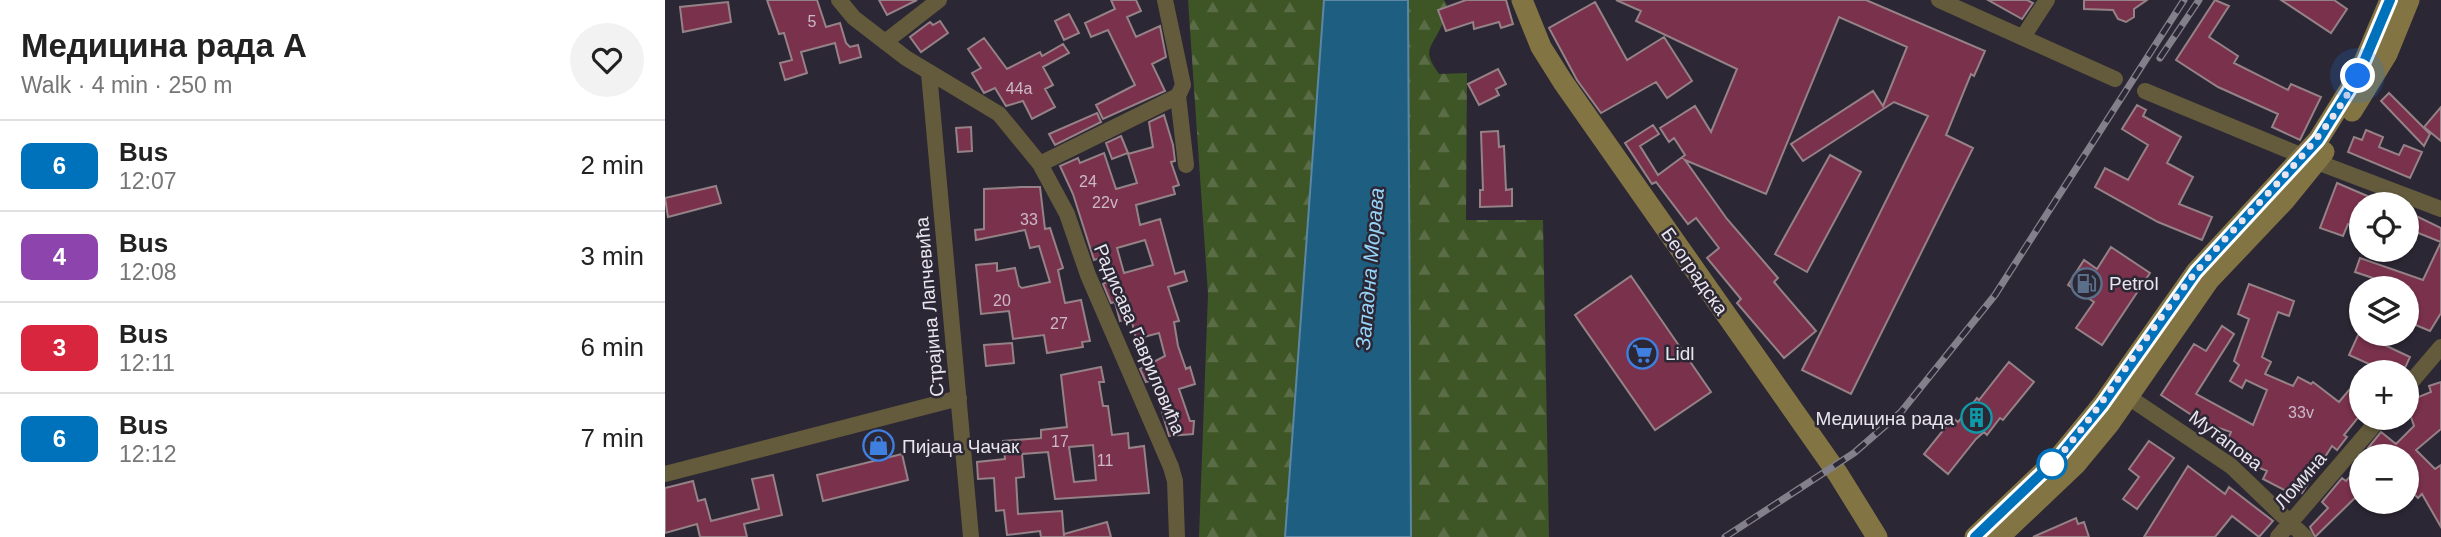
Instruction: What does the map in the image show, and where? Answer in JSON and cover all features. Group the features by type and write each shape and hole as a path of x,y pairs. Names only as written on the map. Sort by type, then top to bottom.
{"main road":[{"name":"Београдска","path":"1522,0 1541,47 1563,82 1817,444 1877,537"},
{"path":"1999,537 2060,482 2109,424 2120,391 2196,272 2283,178 2311,159 2348,94 2390,0"},
{"path":"1975,537 2053,464 2120,391 2209,279 2370,86 2409,0"}],"street":[{"name":"Радисава Гавриловића","path":"839,0 854,18 885,42 929,73 950,82 999,114 1040,164 1067,214 1088,275 1171,467 1175,481 1177,537"},
{"path":"885,42 939,0"},
{"path":"1165,0 1183,85 1178,96 1186,165"},
{"path":"1939,0 2115,79"},
{"path":"2023,37 2047,0"},
{"name":"Страјина Лапчевића","path":"929,73 971,537"},
{"path":"2145,90 2311,159 2441,209"},
{"path":"1040,164 1178,96"},
{"path":"2277,145 2283,159 2283,178"},
{"path":"2419,373 2441,347"},
{"name":"Мутапова","path":"2120,391 2231,466 2305,537"},
{"path":"665,474 959,397"},
{"name":"Ломина","path":"2278,537 2370,430"}],"green space":[{"path":"1188,0 1324,0 1285,537 1199,537 1208,294"},
{"path":"1408,0 1444,0 1447,5 1442,25 1429,55 1439,74 1467,73 1466,220 1543,220 1549,537 1411,537"}],"water":[{"name":"Западна Морава","path":"1324,0 1408,0 1411,537 1285,537"}],"building":[{"path":"767,0 817,0 826,27 840,23 846,43 850,47 858,45 861,57 840,63 835,43 801,52 807,73 785,80 780,63 792,60 784,33 779,34"},
{"path":"879,0 917,0 887,15"},
{"path":"1111,0 1136,0 1141,11 1127,17 1136,37 1160,26 1166,57 1152,64 1165,91 1103,119 1096,105 1135,85 1108,30 1091,37 1085,23 1115,9"},
{"path":"1466,0 1506,0 1513,24 1501,28 1499,22 1474,29 1473,22 1446,31 1438,10"},
{"path":"1616,0 1866,0 1985,51 1974,76 1971,74 1946,135 1973,148 1851,394 1802,370 1928,116 1894,102 1803,161 1791,144 1873,91 1883,106 1907,47 1839,17 1766,194 1685,160 1727,219 1778,278 1774,282 1816,331 1784,358 1737,303 1741,299 1707,258 1719,248 1696,218 1688,224 1656,182 1652,184 1625,143 1653,125 1659,134 1640,146 1658,175 1685,155 1674,138 1669,142 1660,128 1695,106 1711,132 1737,69 1636,21 1641,11"},
{"path":"1988,0 2027,0 2033,3 2022,19"},
{"path":"2084,0 2147,0 2134,9 2134,17 2126,22 2118,19 2113,10 2084,9"},
{"path":"2215,0 2229,6 2209,37 2238,56 2234,63 2288,90 2291,84 2321,97 2300,140 2272,127 2278,114 2218,87 2176,60"},
{"path":"2281,0 2334,0 2347,9 2331,33"},
{"path":"728,2 731,22 683,32 680,7"},
{"path":"1595,2 1627,60 1664,37 1692,81 1667,98 1656,82 1601,113 1577,80 1549,28"},
{"path":"1069,14 1079,33 1064,40 1055,21"},
{"path":"940,21 948,33 921,52 910,37 930,22 933,25"},
{"path":"984,38 1007,69 1040,52 1042,56 1063,44 1069,53 1043,67 1053,85 1045,89 1055,107 1032,119 1023,101 1006,106 995,88 984,93 972,73 981,68 968,49"},
{"path":"1498,69 1506,84 1496,89 1499,95 1479,105 1468,84"},
{"path":"2389,93 2430,134 2424,146 2381,101"},
{"path":"2137,105 2146,110 2143,116 2181,137 2167,163 2193,177 2179,204 2212,217 2202,240 2158,222 2095,187 2105,168 2128,180 2148,145 2122,129"},
{"path":"2441,107 2441,141 2424,127"},
{"path":"1097,113 1101,122 1055,145 1049,134"},
{"path":"1164,115 1173,145 1175,161 1171,162 1179,185 1173,187 1175,194 1136,205 1140,225 1160,219 1175,274 1184,271 1187,281 1168,287 1179,321 1174,322 1178,346 1186,369 1190,367 1195,384 1179,389 1190,421 1194,421 1193,434 1169,436 1153,380 1146,382 1140,369 1165,356 1159,333 1136,339 1131,318 1120,321 1115,302 1111,303 1103,284 1109,281 1103,257 1094,260 1073,194 1060,166 1078,158 1080,163 1104,153 1116,189 1137,183 1128,154 1153,147 1149,122","holes":["1145,240 1153,265 1124,273 1117,248"]},
{"path":"971,127 972,151 958,152 956,128"},
{"path":"2366,130 2383,137 2379,147 2399,155 2404,145 2422,152 2410,178 2348,152 2354,137 2362,140"},
{"path":"1498,131 1499,147 1504,146 1506,190 1512,189 1512,206 1480,207 1480,190 1483,190 1481,132"},
{"path":"1121,136 1128,153 1112,159 1106,143"},
{"path":"1830,155 1861,172 1807,272 1775,254"},
{"path":"2337,183 2358,192 2349,192 2349,224 2343,236 2320,228"},
{"path":"716,186 721,203 668,217 665,198"},
{"path":"1040,187 1045,229 1050,228 1063,268 1058,270 1065,303 1081,300 1090,341 1082,342 1083,347 1047,353 1044,335 1013,339 1009,311 981,314 976,265 997,263 997,271 1015,268 1019,286 1022,288 1050,282 1039,246 1030,248 1025,230 976,240 975,230 984,229 984,189"},
{"path":"2419,217 2441,228 2441,242 2419,233"},
{"path":"2441,242 2441,313 2430,331 2419,326 2419,279 2423,280"},
{"path":"2111,247 2150,273 2102,345 2076,328 2094,302 2068,285 2084,260 2097,269"},
{"path":"2359,262 2371,262 2412,276 2367,276 2355,272"},
{"path":"1631,276 1711,392 1655,430 1575,315"},
{"path":"2249,284 2294,301 2289,316 2278,312 2262,357 2271,362 2265,374 2293,386 2298,377 2311,384 2313,382 2339,402 2349,390 2349,429 2344,435 2347,437 2337,450 2332,446 2302,493 2294,490 2292,494 2263,479 2267,471 2241,460 2244,452 2226,443 2231,432 2204,423 2161,395 2194,344 2206,351 2222,326 2234,334 2196,394 2253,425 2267,390 2246,380 2242,388 2230,381 2239,365 2234,361 2249,319 2238,314"},
{"path":"1012,343 1014,363 986,366 984,345"},
{"path":"2353,346 2387,346 2410,357 2409,360 2360,360 2349,355"},
{"name":"Медицина рада","path":"2009,362 2034,382 2003,420 2000,418 1987,435 1984,432 1976,439 1948,474 1924,454 1953,418 1958,422 1977,398 1979,400"},
{"path":"1101,367 1104,382 1099,382 1103,406 1108,406 1112,435 1128,433 1129,448 1144,446 1149,493 1055,499 1048,452 1022,454 1024,477 1016,478 1018,514 1062,511 1064,537 1041,537 1040,531 1007,535 1004,510 996,511 994,478 978,479 977,462 1005,459 1003,441 1041,438 1041,430 1067,427 1061,375","holes":["1093,445 1096,480 1074,482 1069,447"]},
{"path":"2441,382 2441,429 2419,447 2419,444 2396,444 2410,430 2419,430 2419,397 2431,392 2429,386"},
{"path":"2381,432 2396,444 2371,444"},
{"path":"2149,441 2174,458 2137,509 2123,499 2139,477 2129,469"},
{"path":"2419,453 2435,469 2441,465 2441,527 2422,494 2419,497"},
{"path":"902,454 908,480 823,501 817,475"},
{"path":"2188,466 2225,494 2229,487 2273,521 2259,537 2232,516 2215,537 2144,537"},
{"path":"773,475 782,515 744,524 747,537 700,537 697,524 665,533 665,488 693,481 698,501 705,499 711,521 759,509 752,479"},
{"path":"2342,478 2346,481 2349,478 2349,504 2315,537 2310,527 2328,508 2322,502"},
{"path":"2076,518 2078,524 2084,522 2089,537 2033,537"},
{"path":"1107,522 1111,537 1064,537 1064,534"}],"railway":[{"path":"1725,537 1854,453 1901,412 1995,295 2184,0"},
{"path":"2160,58 2199,0"}],"bus line":[{"name":"6","path":"1975,537 2060,456 2102,405 2196,272 2318,140 2358,76 2390,0"}],"place":[{"name":"Petrol","path":"2086,283"},
{"name":"Lidl","path":"1642,353"},
{"name":"Медицина рада","path":"1977,418"},
{"name":"Пијаца Чачак","path":"879,446"}],"route":[{"path":"2052,464 2046,471 2102,405 2196,272 2318,140 2358,76"}]}
